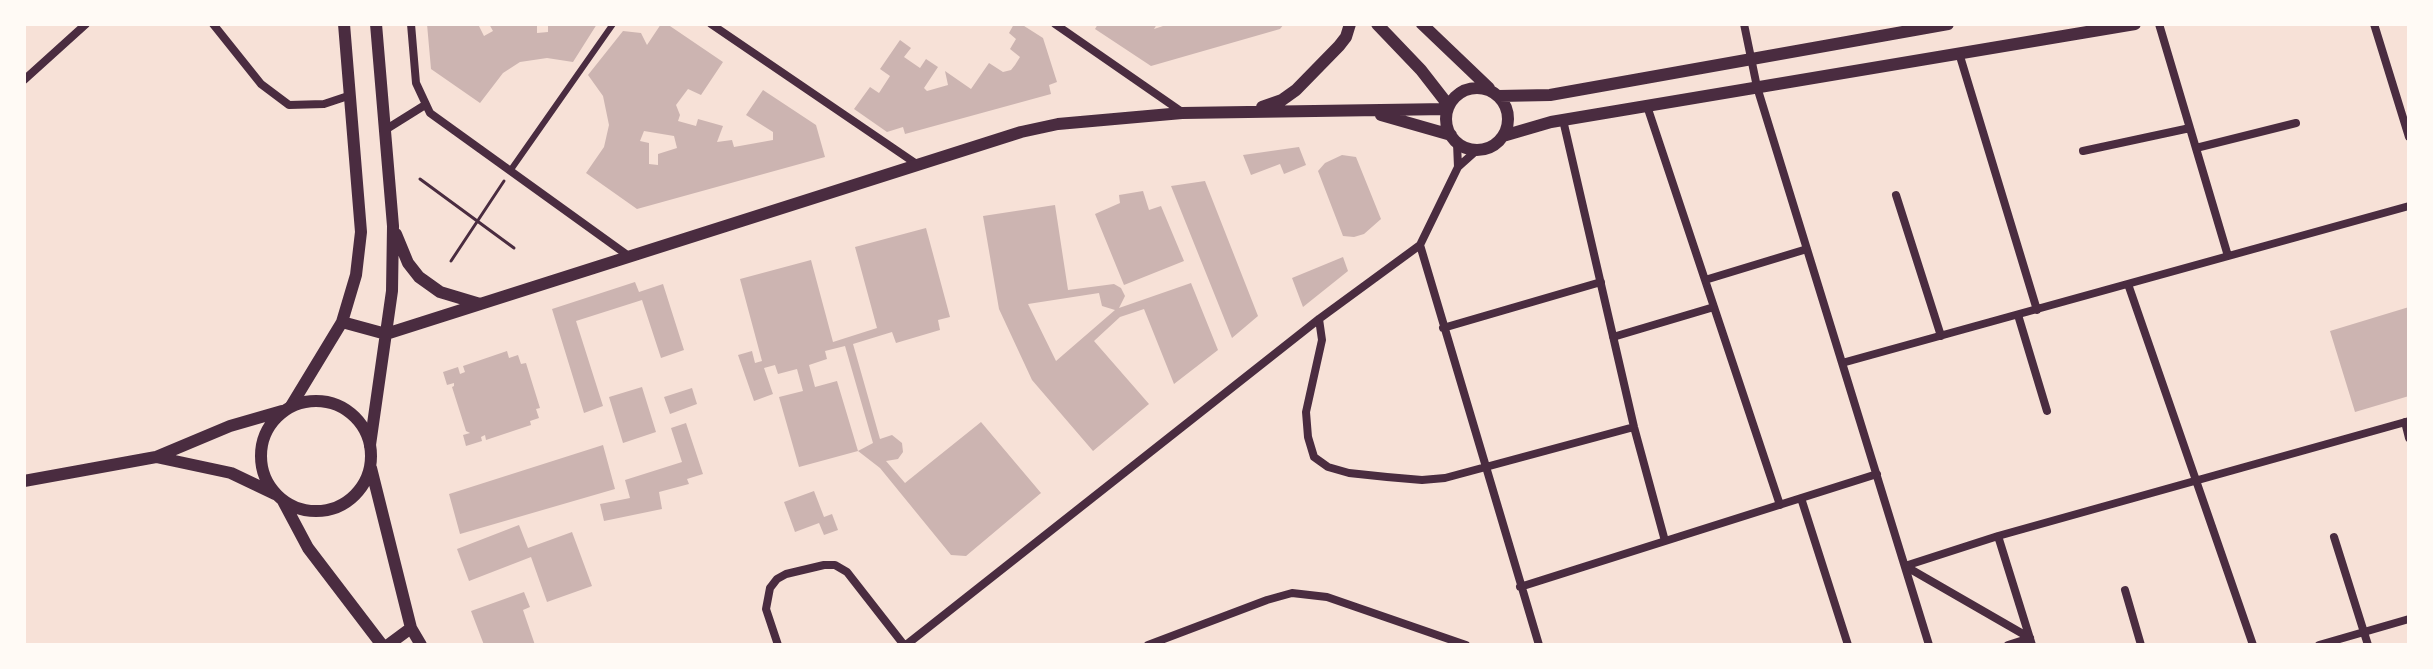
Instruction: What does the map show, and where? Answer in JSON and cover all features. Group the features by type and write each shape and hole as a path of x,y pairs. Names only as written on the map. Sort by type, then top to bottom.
{"main road":[{"path":"344,24 361,232 356,275 342,322 288,408 271,423 262,440 260,459 265,478 308,548 382,645"},
{"path":"376,24 393,226 392,291 370,445 370,466 411,628 421,645"},
{"path":"1245,111 1282,100 1296,90 1339,46 1350,24"},
{"path":"1377,24 1421,70 1448,107"},
{"path":"1370,112 1454,139 1477,150 1496,144 1503,136 1509,119 1504,102 1422,24"},
{"path":"1454,139 1447,127 1448,107 1454,97 1471,88 1495,93 1550,95 1948,24"},
{"path":"1503,136 1563,120 2094,27 2135,24"},
{"path":"342,322 386,334 1021,132 1045,127 1182,113 1370,112 1448,107"},
{"path":"393,226 408,263 419,277 440,292 480,304"},
{"path":"24,481 156,457 230,426 315,401 340,406 354,416 364,429 370,445"},
{"path":"156,457 231,473 300,510 318,512 336,508 352,498 364,484 370,466"},
{"path":"388,645 411,628"}],"street":[{"path":"24,80 86,24"},
{"path":"213,24 261,84 289,105 324,104 348,96"},
{"path":"411,24 416,83 430,113 631,258"},
{"path":"510,171 613,24"},
{"path":"711,24 918,165"},
{"path":"1055,24 1182,113"},
{"path":"1070,35 1077,24"},
{"path":"1744,24 1757,87 1929,645"},
{"path":"2159,24 2228,256"},
{"path":"2374,24 2409,137"},
{"path":"1959,53 2037,310"},
{"path":"385,130 425,105"},
{"path":"1647,106 1780,505"},
{"path":"1563,120 1634,427 1665,541"},
{"path":"2196,148 2296,123"},
{"path":"2083,151 2190,128"},
{"path":"1454,139 1458,167"},
{"path":"778,645 766,609 770,588 786,574 835,565 847,572 905,645 1319,319 1420,245 1458,167 1477,150"},
{"path":"1896,195 1941,336"},
{"path":"1842,363 2409,206"},
{"path":"1420,245 1539,645"},
{"path":"1705,280 1807,249"},
{"path":"1443,328 1601,282"},
{"path":"2128,284 2253,645"},
{"path":"1613,337 1714,307"},
{"path":"2018,315 2047,411"},
{"path":"1319,319 1322,340 1306,412 1308,437 1314,457 1328,467 1349,473 1422,480 1445,478 1634,427"},
{"path":"1905,566 1998,536 2407,421 2409,438"},
{"path":"1520,587 1877,474"},
{"path":"1801,498 1848,645"},
{"path":"1998,536 2031,642"},
{"path":"2334,537 2368,645"},
{"path":"1905,566 2031,642"},
{"path":"2125,590 2141,645"},
{"path":"1148,645 1292,593 1327,597 1466,645"},
{"path":"2319,645 2409,619"},
{"path":"2008,645 2031,642"}],"path":[{"path":"451,261 510,171"},
{"path":"420,179 514,248"}],"building":[{"path":"427,24 478,24 484,36 493,31 489,24 537,24 537,33 548,32 548,24 597,24 573,62 547,58 520,62 503,73 480,103 431,69"},
{"path":"661,24 667,24 723,62 701,95 688,89 676,105 680,115 678,121 696,126 698,119 723,126 717,142 732,140 734,147 773,140 773,132 746,115 763,90 816,125 825,157 637,209 586,173 604,147 609,125 603,96 588,75 623,31 641,33 647,45","holes":["644,131 674,136 677,148 658,154 658,165 649,164 649,143 640,141"]},
{"path":"1014,24 1021,24 1043,38 1057,82 1049,85 1051,94 905,134 903,127 887,132 854,109 870,87 879,93 890,76 880,69 900,40 911,48 904,57 920,68 926,59 938,67 924,88 927,91 948,85 945,71 971,89 989,63 1003,72 1015,65 1020,57 1010,49 1016,39 1009,33"},
{"path":"1098,24 1157,24 1154,29 1169,24 1284,24 1280,29 1151,66 1095,29"},
{"path":"1299,147 1306,165 1284,174 1280,164 1251,175 1243,155"},
{"path":"1342,155 1356,157 1381,219 1364,234 1354,237 1343,236 1318,171 1325,163"},
{"path":"1205,181 1258,316 1232,338 1171,186"},
{"path":"1143,191 1149,210 1161,206 1184,261 1124,285 1095,214 1120,203 1119,195"},
{"path":"1055,205 1068,290 1114,284 1121,288 1125,296 1119,308 1191,283 1218,350 1174,384 1144,309 1120,317 1094,341 1149,404 1093,451 1032,380 999,309 983,216","holes":["1099,293 1102,306 1115,310 1056,361 1028,304"]},
{"path":"926,228 950,317 938,320 940,330 896,343 892,332 853,344 880,439 892,435 902,443 903,452 898,459 886,461 905,483 981,422 1041,493 966,556 951,555 880,468 858,451 799,467 779,397 803,391 797,369 778,374 775,365 764,368 773,394 754,401 738,355 752,351 755,363 762,361 740,279 811,260 833,342 877,328 855,247","holes":["845,346 873,443 858,451 837,381 815,387 809,365 827,359 825,351"]},
{"path":"1343,257 1348,271 1303,307 1292,278"},
{"path":"635,282 639,292 663,284 684,350 661,358 642,300 576,321 603,406 584,413 552,309"},
{"path":"2409,307 2409,396 2355,412 2330,331"},
{"path":"507,351 509,358 518,355 521,364 526,363 540,408 536,409 539,418 530,421 531,425 486,440 485,435 481,437 482,441 466,446 463,435 470,433 466,431 452,387 454,383 447,385 443,372 458,367 460,374 465,372 463,366"},
{"path":"642,387 656,432 623,443 609,397"},
{"path":"692,388 697,404 670,414 664,397"},
{"path":"686,423 703,474 687,479 689,484 659,492 662,509 604,521 600,504 630,498 625,480 682,462 671,428"},
{"path":"603,445 615,489 460,534 449,494"},
{"path":"814,491 824,517 832,514 838,530 824,535 819,523 795,532 784,502"},
{"path":"519,525 528,548 572,532 592,586 547,602 531,557 469,581 457,549"},
{"path":"524,592 530,607 523,610 535,645 484,645 471,611"}]}
